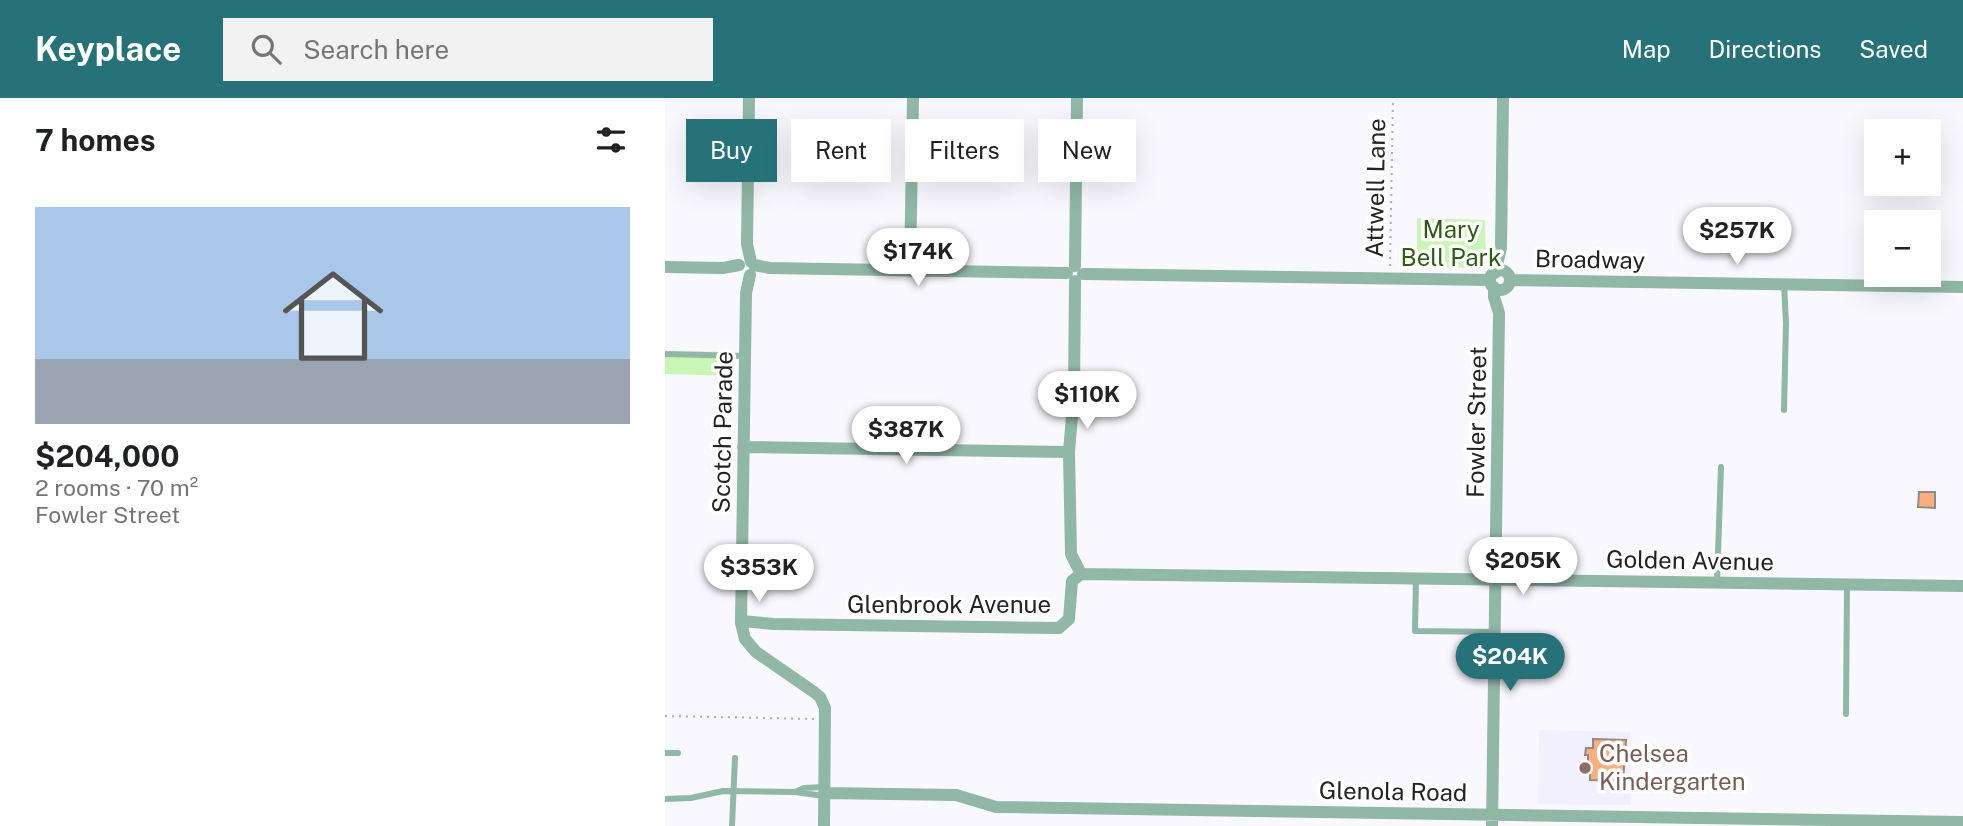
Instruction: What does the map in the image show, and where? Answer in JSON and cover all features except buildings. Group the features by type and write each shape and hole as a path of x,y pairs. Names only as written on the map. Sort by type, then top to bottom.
{"street":[{"name":"Scotch Parade","path":"745,639 741,621 749,98"},
{"path":"910,271 913,98"},
{"path":"1077,98 1074,393 1069,452 1070,554 1081,574"},
{"name":"Fowler Street","path":"1492,820 1499,313 1505,302 1500,280 1505,257 1501,248 1503,98"},
{"name":"Broadway","path":"665,267 1963,287"},
{"path":"743,447 1069,452"},
{"name":"Golden Avenue","path":"1081,574 1963,586"},
{"name":"Glenbrook Avenue","path":"741,621 774,624 1059,628 1069,619 1073,578 1081,574"},
{"name":"Glenbrook Avenue","path":"745,639 774,624"},
{"path":"745,639 756,652 820,697 825,708 824,826"},
{"name":"Glenola Road","path":"825,792 956,795 996,807 1492,820 1963,822"}],"lane":[{"path":"1784,284 1784,410"},
{"path":"665,354 745,356"},
{"path":"1717,582 1721,467"},
{"path":"1416,578 1415,631 1495,632"},
{"path":"1846,715 1847,584"},
{"path":"665,753 678,754"},
{"path":"732,826 734,758"},
{"path":"665,799 693,798 734,791 825,792"}],"path":[{"name":"Attwell Lane","path":"1390,278 1393,98"},
{"path":"665,716 825,719"}],"shaded area":[{"name":"Chelsea Kindergarten","path":"1539,730 1631,732 1631,805 1538,804"}],"green space":[{"name":"Mary Bell Park","path":"1417,218 1485,220 1486,268 1417,267"},
{"path":"665,351 734,352 734,376 665,374"}],"place":[{"name":"Chelsea Kindergarten","path":"1585,768"}]}
